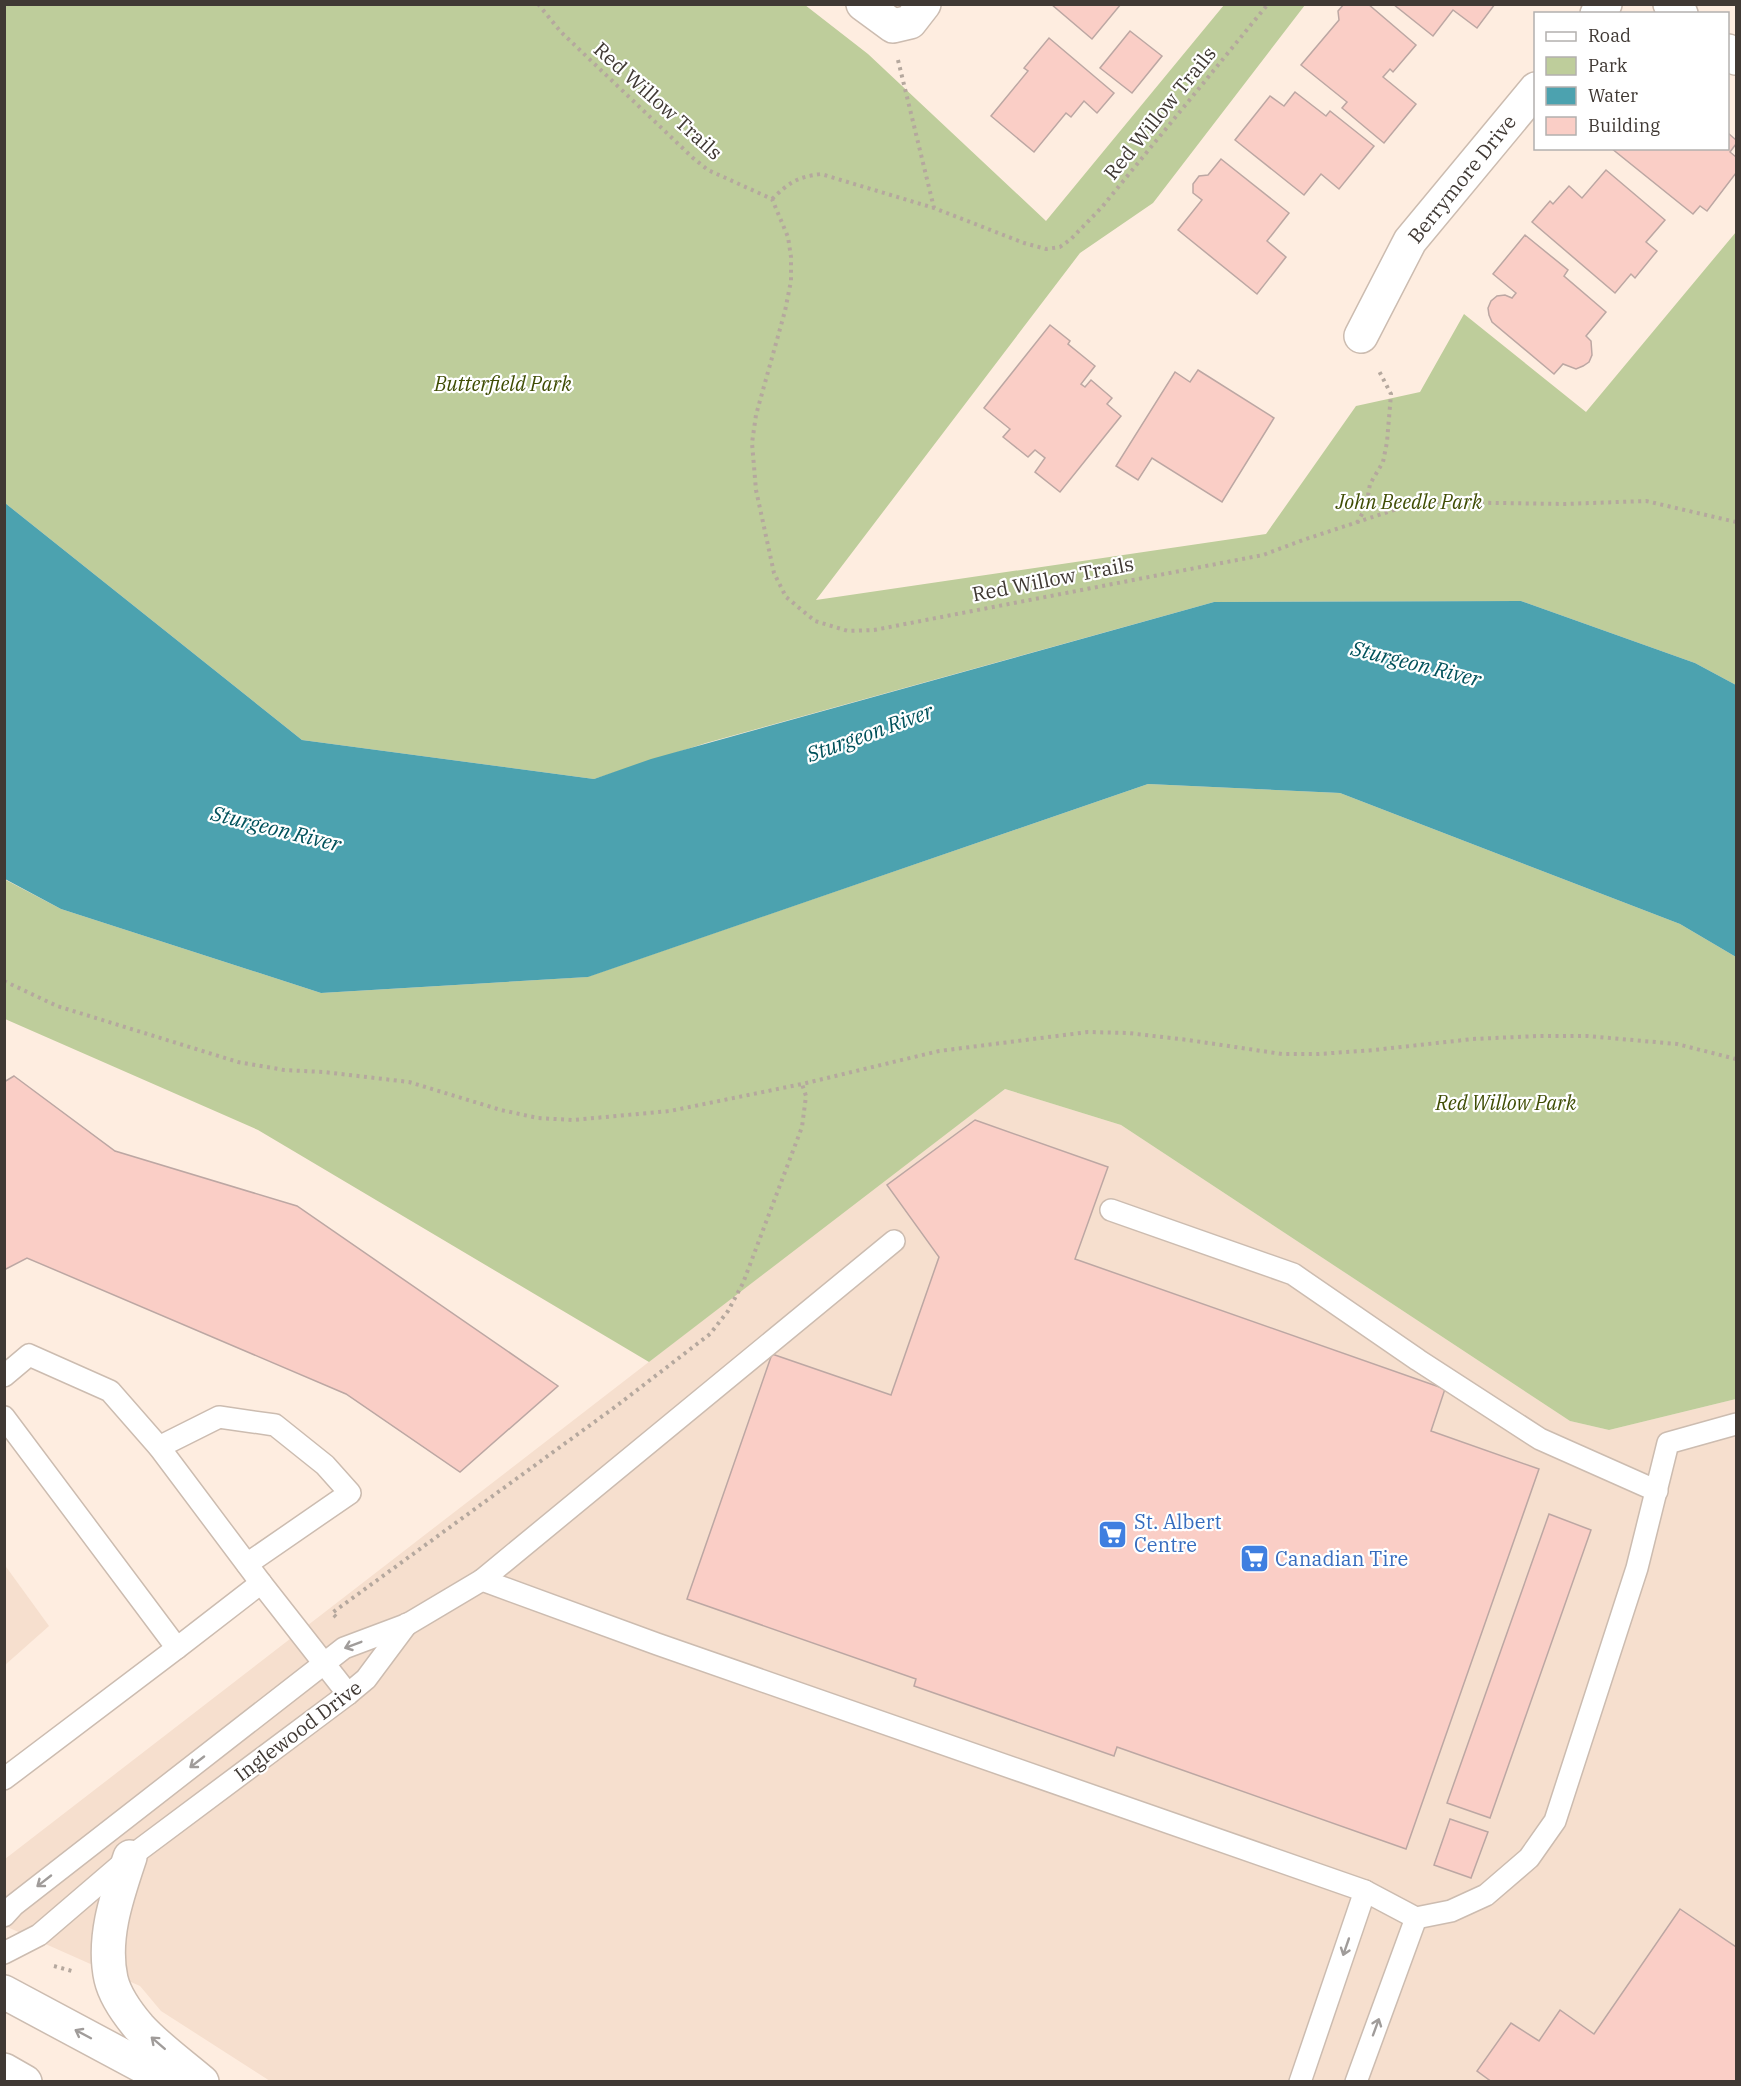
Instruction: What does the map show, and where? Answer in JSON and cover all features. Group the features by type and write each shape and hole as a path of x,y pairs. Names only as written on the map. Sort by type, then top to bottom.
{"main road":[{"path":"863,4 892,26 910,22 924,4"},
{"name":"Berrymore Drive","path":"1361,336 1410,241 1534,91"},
{"path":"130,1857 114,1907 109,1947 111,1980 127,2011 141,2028 202,2082"},
{"path":"4,1992 172,2082"},
{"path":"4,2070 25,2082"}],"lane":[{"path":"1110,1210 1293,1274 1540,1439 1657,1491"},
{"path":"408,1624 482,1580 894,1241"},
{"path":"4,1376 29,1355 110,1391 159,1447 348,1694"},
{"path":"4,1417 177,1648"},
{"path":"159,1447 219,1417 275,1425 325,1465 350,1493 247,1564"},
{"path":"482,1580 657,1644 1365,1891 1416,1918 1451,1911 1486,1895 1529,1858 1556,1821 1637,1568 1668,1443 1737,1424"},
{"path":"4,1779 261,1583"},
{"name":"Inglewood Drive","path":"4,1916 14,1905 344,1648 408,1624"},
{"name":"Inglewood Drive","path":"4,1953 39,1935 130,1857 348,1694 366,1679 408,1624"},
{"path":"1300,2082 1365,1891"},
{"path":"1356,2082 1416,1918"}],"path":[{"name":"Red Willow Trails","path":"538,4 561,32 693,158 708,170 772,199 788,237 792,257 791,281 756,415 752,443 756,490 774,573 786,597 815,621 848,631 874,630 1263,555 1408,505 1434,502 1564,504 1646,501 1737,522"},
{"name":"Red Willow Trails","path":"772,199 792,181 821,174 934,208 1024,243 1046,249 1060,247 1102,207 1268,4"},
{"path":"892,26 902,81 934,208"},
{"path":"1357,523 1366,507 1370,484 1383,462 1391,394 1361,336"},
{"path":"4,981 57,1006 238,1062 284,1070 324,1072 409,1082 501,1110 538,1118 573,1120 670,1111 802,1084 939,1051 1088,1032 1128,1033 1282,1054 1374,1050 1473,1039 1587,1036 1677,1044 1737,1059"},
{"path":"337,1620 332,1613 615,1407 710,1334 728,1311 743,1282 801,1127 806,1096 802,1084"}],"shaded area":[{"name":"St. Albert Centre","path":"1005,1089 1121,1125 1570,1421 1609,1430 1736,1399 1736,2081 270,2081 161,2011 140,1986 5,1926 5,1859"},
{"path":"4,1564 49,1626 5,1665 4,1665"}],"green space":[{"name":"Butterfield Park","path":"4,5 805,5 868,54 1046,221 1224,5 1305,5 1153,203 1080,253 816,600 1266,534 1356,406 1420,392 1464,314 1586,412 1736,232 1736,685 1695,663 1521,601 1214,602 706,743 594,779 302,740 5,503"},
{"name":"Red Willow Park","path":"1148,784 1340,793 1680,924 1736,957 1736,1399 1609,1430 1570,1421 1121,1125 1005,1089 649,1362 258,1130 5,1019 4,879 61,909 321,993 587,977"}],"water":[{"name":"Sturgeon River","path":"5,503 302,740 594,779 651,759 1214,602 1521,601 1695,663 1736,685 1736,957 1680,924 1340,793 1148,784 588,977 321,993 61,909 5,879"}],"building":[{"path":"1051,4 1121,4 1092,39"},
{"path":"1344,4 1368,4 1416,45 1393,72 1390,69 1383,77 1416,104 1384,143 1342,108 1347,102 1301,65 1339,20 1338,11"},
{"path":"1393,4 1495,4 1477,28 1453,10 1433,36"},
{"path":"1130,31 1162,56 1132,93 1100,68"},
{"path":"1049,38 1114,93 1097,113 1084,101 1071,117 1066,113 1034,152 991,116 1028,71 1024,68"},
{"path":"1295,92 1326,116 1330,111 1374,146 1339,189 1321,174 1304,195 1235,140 1270,96 1284,106"},
{"path":"1729,134 1736,140 1730,152 1736,157 1736,173 1707,211 1700,206 1693,214 1613,150 1729,150"},
{"path":"1221,159 1289,213 1267,241 1286,257 1257,294 1178,230 1202,200 1193,193 1193,184 1199,176 1208,175"},
{"path":"1606,170 1665,220 1646,242 1657,251 1635,278 1631,274 1615,293 1532,222 1550,201 1553,204 1569,186 1582,198"},
{"path":"1525,235 1568,270 1564,276 1606,312 1586,336 1591,341 1592,355 1589,362 1576,369 1563,364 1554,374 1492,322 1489,315 1488,308 1497,296 1505,295 1512,298 1516,293 1493,274"},
{"path":"1050,325 1070,341 1068,344 1095,366 1081,384 1085,387 1091,380 1112,398 1107,404 1121,416 1060,492 1035,472 1045,458 1035,450 1028,457 1003,437 1010,429 984,408"},
{"path":"1198,370 1274,418 1222,502 1152,458 1138,480 1116,466 1175,372 1190,382"},
{"path":"14,1076 115,1151 297,1206 558,1386 460,1472 346,1394 27,1258 4,1270 4,1082"},
{"name":"St. Albert Centre","path":"975,1120 1108,1167 1075,1259 1445,1389 1431,1431 1539,1469 1406,1849 1117,1747 1114,1756 914,1686 916,1679 687,1599 772,1354 891,1395 939,1257 887,1185"},
{"path":"1549,1514 1591,1530 1490,1818 1447,1803"},
{"path":"1450,1819 1488,1832 1471,1878 1434,1865"},
{"path":"1680,1909 1736,1947 1736,2082 1492,2082 1477,2071 1511,2023 1539,2041 1560,2010 1594,2034"}],"place":[{"name":"St. Albert Centre","path":"1113,1534"},
{"name":"Canadian Tire","path":"1254,1559"}],"park label":[{"name":"John Beedle Park","path":"1409,502"}]}
